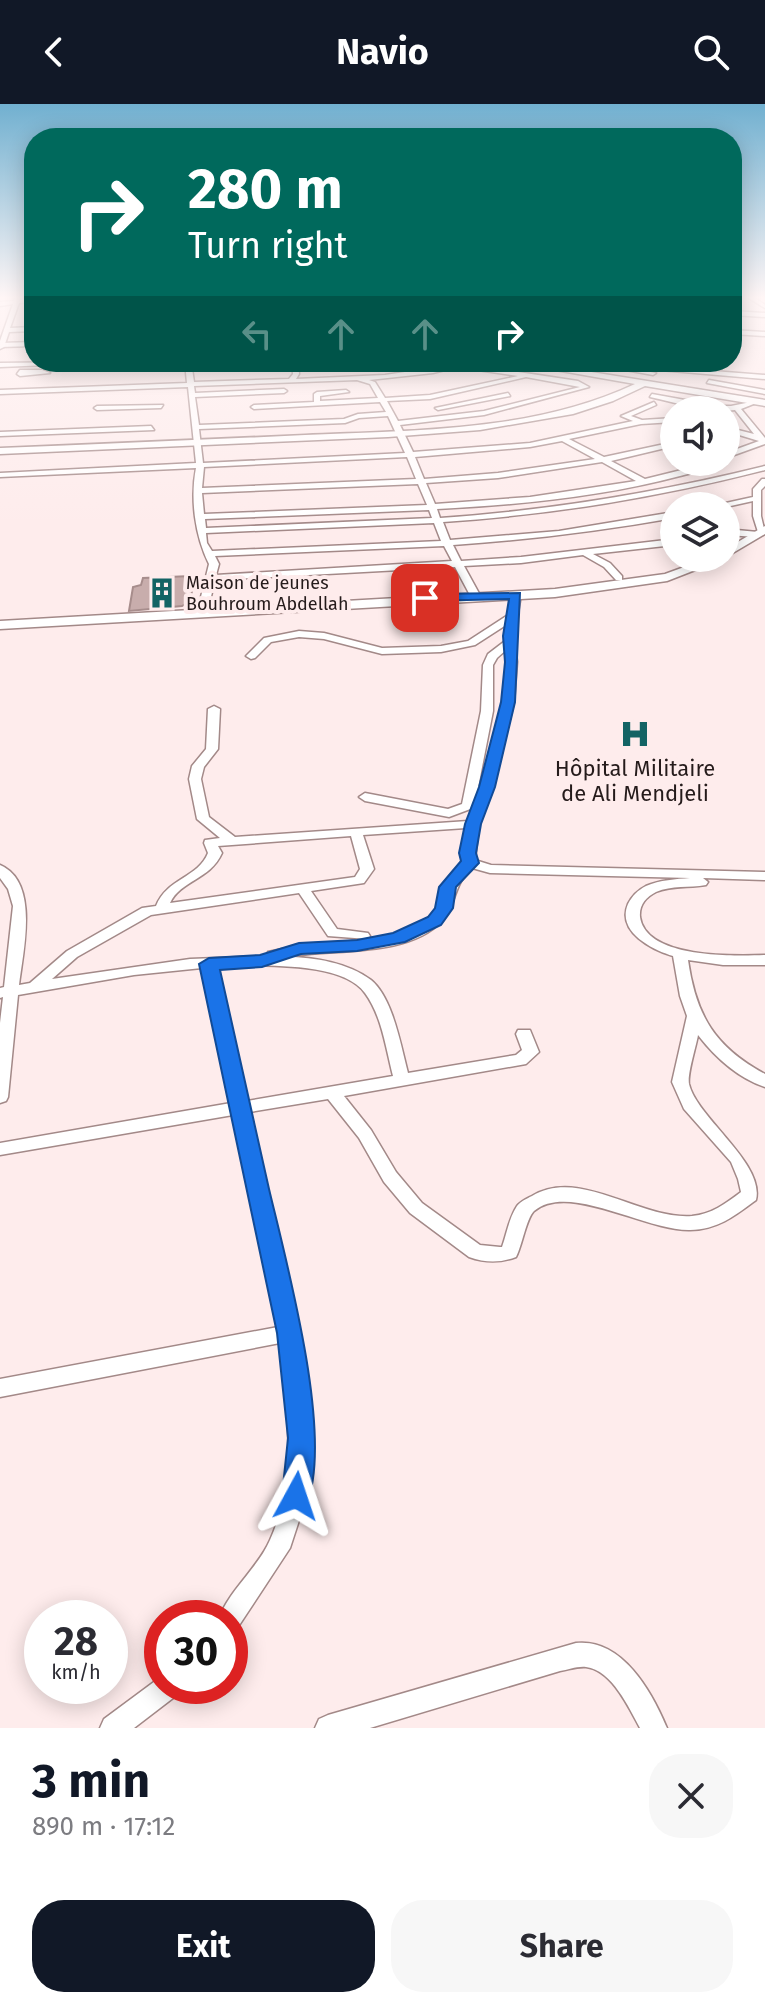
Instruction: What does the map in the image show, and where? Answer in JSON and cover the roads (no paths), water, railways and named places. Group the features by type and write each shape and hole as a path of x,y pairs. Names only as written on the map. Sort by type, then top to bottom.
{"main road":[{"path":"588,373 645,381"},
{"path":"594,373 762,399"},
{"path":"0,450 196,442 542,417 612,399 645,381"},
{"path":"740,545 761,531"},
{"path":"0,623 576,591 688,572"},
{"path":"0,623 203,609 476,597"}],"street":[{"path":"189,373 200,466 201,531 214,567 203,609"},
{"path":"291,380 296,373"},
{"path":"0,389 190,385 385,377 411,373"},
{"path":"399,429 531,403 586,387 582,383 513,373"},
{"path":"619,373 645,381 654,373"},
{"path":"711,373 765,377"},
{"path":"254,407 437,396 528,375"},
{"path":"351,378 373,383 385,377"},
{"path":"281,381 292,423"},
{"path":"709,382 762,399"},
{"path":"373,383 399,429 446,541 476,597"},
{"path":"0,389 55,385"},
{"path":"418,386 437,396"},
{"path":"485,387 531,403"},
{"path":"95,430 99,388"},
{"path":"192,395 284,391"},
{"path":"252,392 258,425"},
{"path":"317,404 317,394 346,392"},
{"path":"438,408 508,395"},
{"path":"98,404 156,397"},
{"path":"740,407 762,399"},
{"path":"641,422 625,415 653,400 660,401"},
{"path":"98,404 161,406"},
{"path":"341,412 345,421"},
{"path":"740,412 764,441"},
{"path":"194,427 345,421 358,416 391,414"},
{"path":"554,435 615,421"},
{"path":"3,472 44,468 54,472 200,466 495,449 565,440 641,422 660,421"},
{"path":"0,434 151,428"},
{"path":"583,430 592,434"},
{"path":"740,433 764,441"},
{"path":"565,440 640,480 660,474"},
{"path":"740,452 764,441"},
{"path":"453,448 483,446 495,449"},
{"path":"198,491 520,472 603,461 660,447"},
{"path":"266,457 310,458 348,453"},
{"path":"201,531 437,519 557,509 656,494 765,468"},
{"path":"201,515 540,497 660,475"},
{"path":"740,532 761,531 757,516 758,486 765,481"},
{"path":"740,501 758,498"},
{"path":"557,509 606,552"},
{"path":"210,554 581,530 660,517"},
{"path":"315,525 329,571"},
{"path":"209,578 458,564 586,554 660,544"},
{"path":"586,554 611,568 619,578"},
{"path":"470,863 467,853 473,824 487,787 508,702 512,662 510,642 516,595"},
{"path":"251,656 268,640 299,634 341,639 382,651 441,649 471,643 512,617"},
{"path":"365,797 449,813 468,806 487,711 488,665 492,656 510,642"},
{"path":"214,709 212,749 198,766 195,779 203,819 231,840"},
{"path":"162,907 165,897 175,885 211,863 215,853 210,843 473,824"},
{"path":"33,987 72,954 134,917 162,907 355,882 363,878 367,869 356,832"},
{"path":"470,863 490,869 765,878"},
{"path":"262,961 299,949 357,946 420,930 435,921 447,901 448,887 460,870 470,863"},
{"path":"0,869 15,888 20,906 5,992 0,1097"},
{"path":"765,878 662,885 643,894 634,904 632,919 640,932 657,945 680,954 714,959 765,960"},
{"path":"303,889 333,933 338,935 366,936 404,929 420,930"},
{"path":"680,954 683,989 694,1018 707,1038 765,1081"},
{"path":"5,992 100,976 209,964 262,961 327,965 349,973 367,985 378,1001 402,1080"},
{"path":"209,964 289,1333 301,1438 296,1496 279,1548 243,1600"},
{"path":"333,1093 365,1134 390,1177 416,1208 476,1252 500,1255 509,1252 524,1209 538,1197 551,1193 593,1199 663,1222 689,1224 720,1219 737,1210 750,1195 738,1159 690,1105 680,1082 694,1018"},
{"path":"0,1149 524,1059 531,1052 524,1034"},
{"path":"0,1388 289,1333"},
{"path":"328,1728 368,1722 560,1659 587,1655 608,1663 627,1684 654,1728"},
{"path":"113,1728 144,1704"}],"place":[{"name":"Maison de jeunes Bouhroum Abdellah","path":"162,593"},
{"name":"Hôpital Militaire de Ali Mendjeli","path":"635,734"}]}
